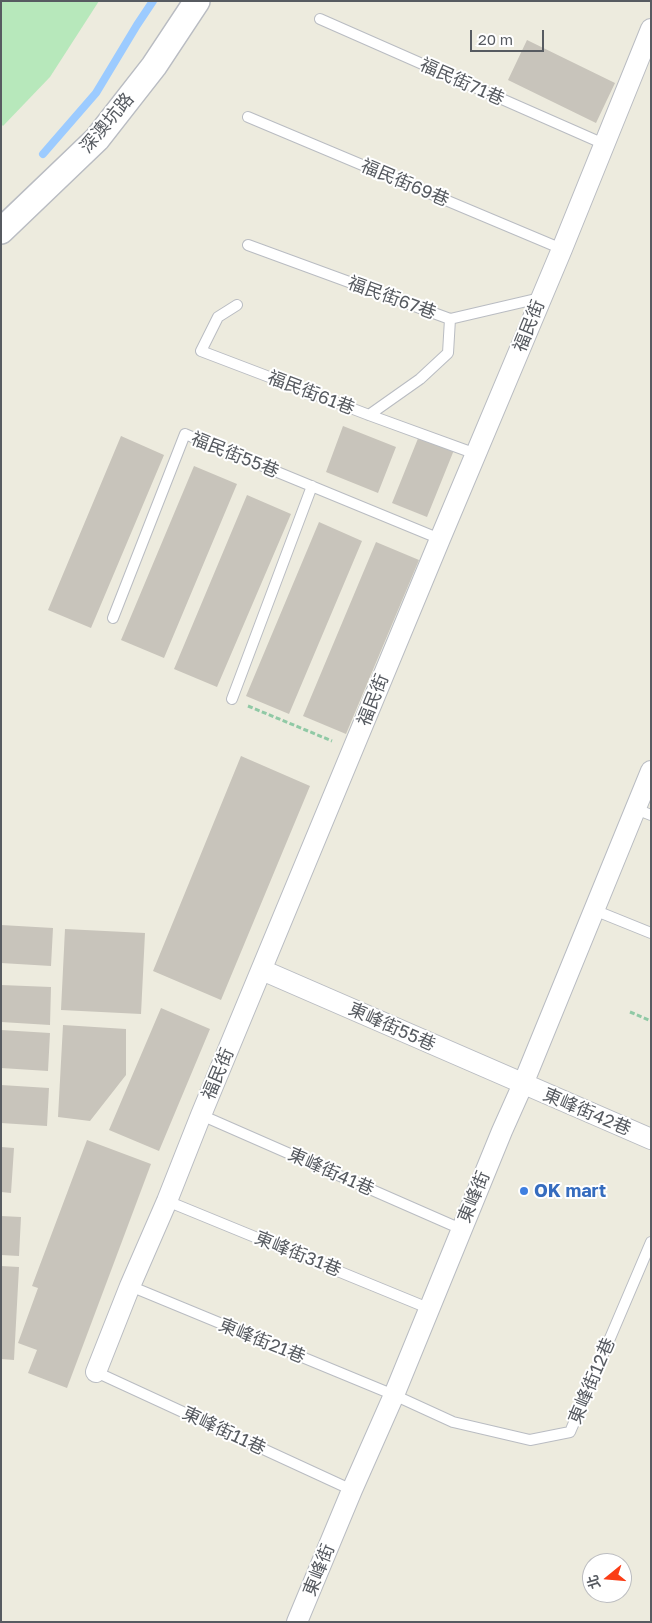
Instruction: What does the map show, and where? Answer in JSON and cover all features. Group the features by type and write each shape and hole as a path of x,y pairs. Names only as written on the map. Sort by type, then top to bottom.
{"street":[{"name":"深澳坑路","path":"1,231 97,139 154,66 197,1"},
{"name":"福民街","path":"96,1372 130,1286 562,249 651,29"},
{"name":"東峰街","path":"297,1622 394,1395 428,1308 594,910 643,812 651,771"},
{"name":"東峰街55巷","path":"262,970 523,1084"},
{"name":"東峰街42巷","path":"523,1084 651,1139"}],"lane":[{"name":"福民街71巷","path":"320,20 604,144"},
{"name":"福民街69巷","path":"248,116 562,249"},
{"name":"福民街67巷","path":"248,245 450,319 540,298"},
{"name":"福民街61巷","path":"236,305 218,317 201,351 476,454"},
{"path":"369,415 420,379 448,353 450,319"},
{"name":"福民街55巷","path":"113,618 185,434 440,539"},
{"path":"232,699 312,486"},
{"path":"594,910 651,933"},
{"name":"東峰街41巷","path":"201,1115 461,1228"},
{"name":"東峰街31巷","path":"167,1200 428,1308"},
{"name":"東峰街12巷","path":"394,1395 453,1422 530,1440 570,1432 651,1242"},
{"name":"東峰街21巷","path":"130,1286 394,1395"},
{"name":"東峰街11巷","path":"96,1372 352,1490"}],"path":[{"path":"232,699 353,750"},
{"path":"630,1012 651,1021"}],"green space":[{"path":"1,1 99,1 50,77 3,126 1,124"}],"building":[{"path":"527,40 615,83 596,123 508,80"},
{"path":"343,426 396,447 378,493 326,472"},
{"path":"121,436 164,455 91,628 48,610"},
{"path":"419,436 454,450 427,517 392,503"},
{"path":"194,466 237,484 164,658 121,640"},
{"path":"247,495 291,514 217,687 174,669"},
{"path":"319,522 362,541 289,714 246,696"},
{"path":"376,542 419,560 346,734 303,716"},
{"path":"241,756 310,786 221,1000 153,971"},
{"path":"1,925 53,928 51,966 1,963"},
{"path":"65,929 145,933 141,1014 61,1010"},
{"path":"1,985 51,987 50,1025 1,1022"},
{"path":"161,1008 210,1029 159,1151 109,1130"},
{"path":"63,1025 126,1029 126,1075 90,1121 58,1117"},
{"path":"1,1030 50,1033 48,1071 1,1068"},
{"path":"1,1085 49,1088 47,1126 1,1123"},
{"path":"87,1140 151,1164 67,1388 28,1373 37,1350 18,1343 38,1288 32,1286"},
{"path":"1,1147 14,1148 11,1193 1,1192"},
{"path":"1,1216 21,1217 19,1256 1,1255"},
{"path":"1,1266 19,1267 14,1360 1,1359"}],"waterway":[{"path":"43,154 96,93 153,1"}],"place":[{"name":"OK mart","path":"524,1191"}]}
